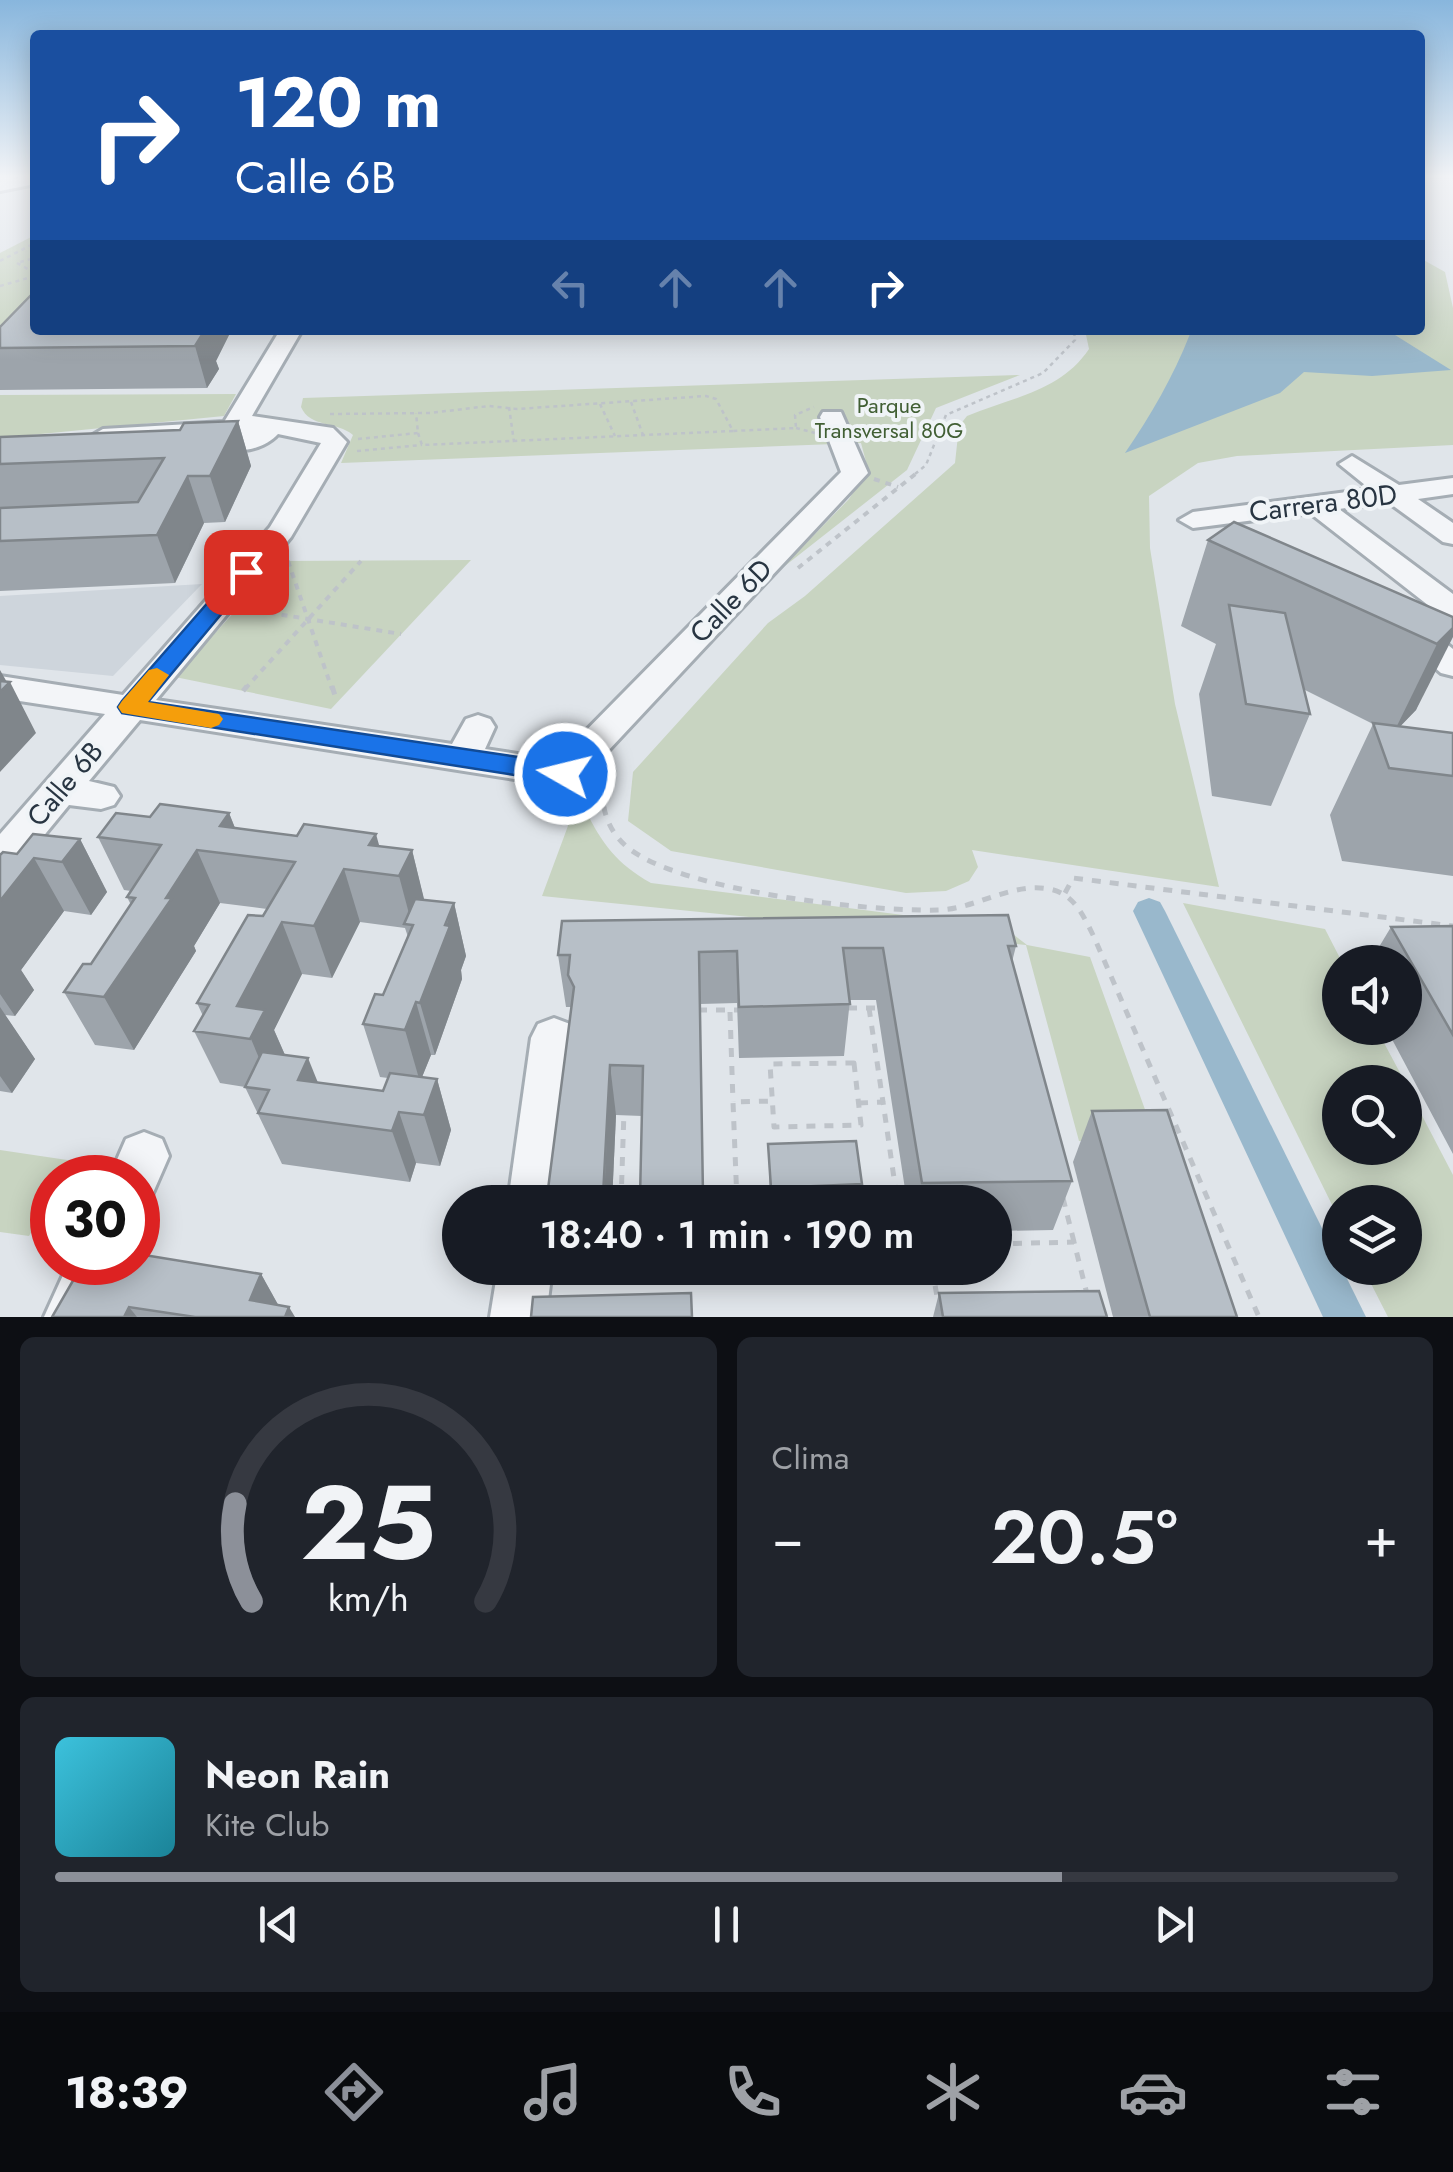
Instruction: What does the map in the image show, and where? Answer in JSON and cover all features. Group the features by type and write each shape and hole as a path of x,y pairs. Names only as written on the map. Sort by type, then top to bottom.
{"street":[{"path":"248,429 289,335"},
{"path":"248,429 306,335"},
{"name":"Calle 6D","path":"130,707 470,743 565,774 855,473 824,412"},
{"path":"76,444 174,440 248,429 326,456"},
{"name":"Calle 6B","path":"0,861 281,531 326,456"},
{"path":"1352,464 1453,536"},
{"name":"Carrera 80D","path":"1213,543 1193,520 1453,486"},
{"path":"1314,503 1453,611"},
{"path":"1242,513 1269,538"},
{"path":"1453,611 1391,623 1453,666"},
{"path":"0,687 130,707"},
{"path":"60,790 100,796"},
{"path":"535,1185 554,1038"},
{"path":"72,1317 86,1285"},
{"path":"518,1317 522,1285"}],"path":[{"path":"0,261 30,247"},
{"path":"22,250 30,255"},
{"path":"30,259 18,263 30,271"},
{"path":"0,286 30,276"},
{"path":"790,575 926,465 946,415 1042,373 1070,347 1074,335"},
{"path":"248,429 509,407 716,399 726,423 734,431"},
{"path":"631,402 643,435"},
{"path":"600,404 614,436"},
{"path":"509,407 514,442"},
{"path":"326,456 422,445 796,428 792,418 801,408 824,412"},
{"path":"416,413 422,445"},
{"path":"861,435 939,432"},
{"path":"326,456 418,433"},
{"path":"243,691 361,560"},
{"path":"288,561 337,702"},
{"path":"236,608 401,634"},
{"path":"608,767 603,780 605,819 615,835 638,855 687,876 858,904 936,910 967,908 1026,886 1065,893 1082,910 1258,1317"},
{"path":"1065,893 1073,878 1453,926"},
{"path":"835,1008 886,1008"},
{"path":"869,1008 895,1185"},
{"path":"696,1010 748,1010"},
{"path":"730,1010 736,1185"},
{"path":"854,1063 862,1125 774,1128 773,1101 770,1064 854,1063"},
{"path":"732,1102 773,1101"},
{"path":"859,1103 883,1102"},
{"path":"621,1185 624,1107"},
{"path":"1060,1188 1090,1305"},
{"path":"1012,1244 1074,1242"},
{"path":"935,1285 939,1309"}],"shaded area":[{"path":"202,584 113,676 0,665 0,596"}],"green space":[{"path":"30,238 31,335 0,378 0,253"},
{"path":"1425,261 1445,272 1453,308 1453,445 1237,456 1198,463 1149,496 1150,548 1175,704 1219,887 972,850 978,867 969,881 946,891 906,893 671,851 628,821 633,772 768,623 805,596 955,463 959,426 967,416 1050,384 1089,349 1086,335 1425,335"},
{"name":"Parque Transversal 80G","path":"1020,375 936,408 907,470 781,569 849,499 868,469 861,443 341,463 353,435 311,418 301,407 303,398"},
{"path":"236,394 224,416 0,438 0,395"},
{"path":"471,560 331,709 175,677 281,561"},
{"path":"575,807 585,809 604,843 620,860 651,883 1005,928 1027,945 1090,957 1156,1140 1079,1141 1026,945 542,896"},
{"path":"1183,903 1325,929 1333,945 1322,945 1322,1045 1385,1045 1396,1065 1322,1065 1322,1165 1422,1165 1422,1116 1453,1175 1453,1317 1388,1317 1372,1285 1422,1285 1422,1185 1322,1185"},
{"path":"0,1150 34,1155 30,1155 30,1234 0,1232"}],"water":[{"path":"1190,335 1395,335 1451,370 1372,376 1304,372 1280,393 1125,453"}],"building":[{"path":"30,296 30,335 202,335 195,346 0,348 0,327"},
{"path":"238,421 210,476 188,476 157,535 0,541 0,508 138,502 164,458 0,464 0,437 180,430 184,423"},
{"path":"1234,522 1453,617 1453,628 1437,644 1208,540"},
{"path":"1229,605 1285,613 1310,714 1246,704"},
{"path":"1373,723 1453,733 1453,776 1389,768"},
{"path":"160,804 229,813 220,826 297,836 304,824 376,834 369,845 412,850 399,876 344,869 314,926 282,922 237,1006 265,1010 250,1039 194,1031 209,1005 197,1003 248,915 263,916 295,862 197,850 166,898 172,898 104,997 64,992 83,964 91,964 135,898 127,897 161,845 98,837 116,813 150,817"},
{"path":"33,834 80,839 62,862 34,858 0,901 0,855 17,854"},
{"path":"415,899 454,903 445,925 450,926 420,1003 416,1002 405,1030 363,1024 375,994 383,995 413,925 404,924"},
{"path":"1008,915 1016,946 1008,946 1072,1181 922,1183 883,948 843,948 850,1004 739,1007 737,951 699,952 703,1185 640,1185 643,1066 610,1065 604,1185 549,1185 574,987 568,975 570,955 558,955 562,921"},
{"path":"1453,926 1453,1035 1422,981 1422,945 1401,945 1391,927"},
{"path":"262,1052 308,1058 298,1080 383,1091 390,1073 437,1079 424,1115 399,1112 392,1131 258,1113 269,1090 245,1087"},
{"path":"1167,1110 1237,1317 1150,1317 1092,1111"},
{"path":"856,1141 862,1184 771,1185 768,1144"},
{"path":"160,1258 261,1274 250,1300 289,1307 285,1317 195,1317 129,1307 124,1317 52,1317 70,1285 160,1285"},
{"path":"1099,1291 1107,1317 943,1317 939,1293"},
{"path":"691,1293 692,1317 531,1317 533,1297"}],"waterway":[{"path":"1149,911 1345,1317"}],"slow traffic":[{"path":"157,675 130,707 211,719"}],"route":[{"path":"246,572 130,707 565,774"}]}
